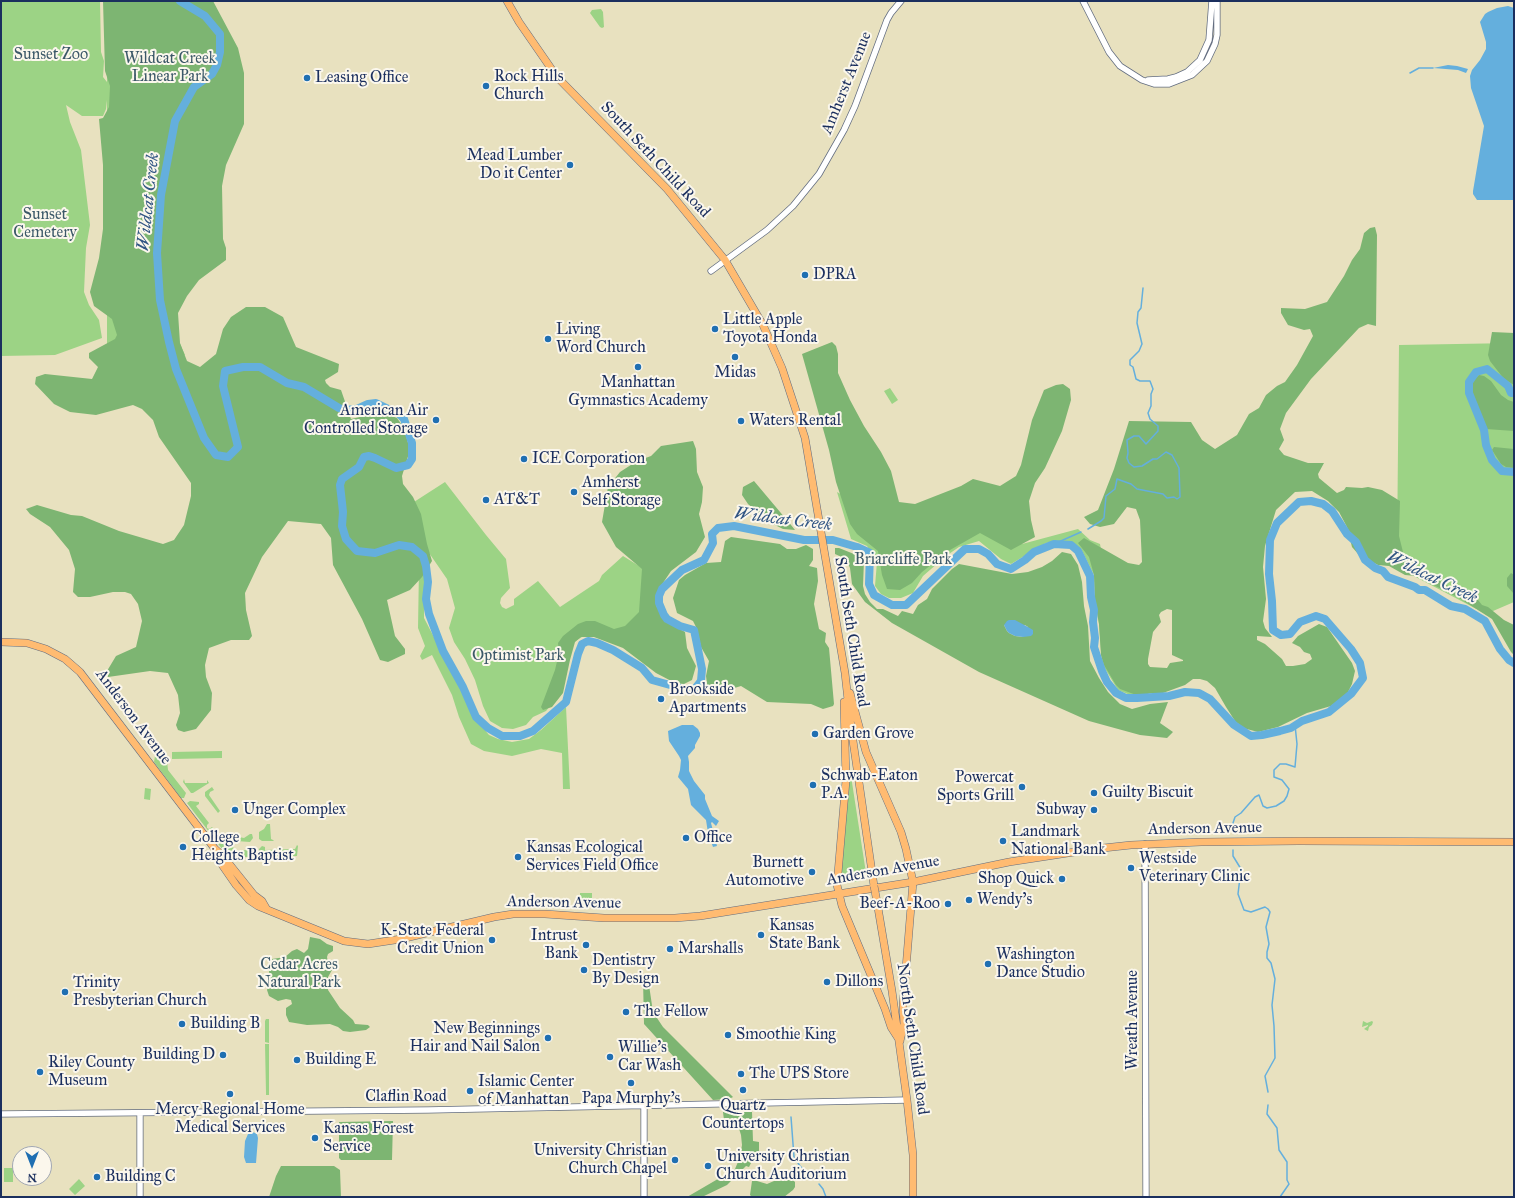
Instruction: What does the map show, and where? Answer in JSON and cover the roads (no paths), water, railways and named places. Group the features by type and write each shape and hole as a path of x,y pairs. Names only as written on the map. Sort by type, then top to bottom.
{"main road":[{"name":"South Seth Child Road","path":"508,1 519,22 557,77 671,193 725,260 763,325 782,368 804,438 817,508 845,673 874,886"},
{"name":"Anderson Avenue","path":"1,642 16,642 38,646 53,652 73,665 83,675 215,850 222,855 254,895 262,901 266,908 344,941 368,944 401,939 494,917 513,914 545,914 604,918 688,918 913,882 1009,862 1104,847 1145,844 1292,841 1514,842"},
{"path":"845,673 866,752 901,832 913,882 903,1005 904,1024 900,1041"},
{"path":"845,673 846,780 837,885 842,906 891,1027 900,1041"},
{"name":"North Seth Child Road","path":"874,886 900,1041 912,1155 913,1197"}],"street":[{"name":"Amherst Avenue","path":"711,271 772,225 792,206 822,169 837,145 851,116 887,20 893,9 901,1"},
{"path":"1083,1 1115,61 1127,72 1154,84 1169,84 1180,81 1192,75 1207,60 1215,44 1217,35 1217,1"},
{"path":"1146,81 1176,77 1187,72 1200,60 1208,40 1212,1"},
{"name":"Wreath Avenue","path":"1145,844 1146,1197"},
{"name":"Claflin Road","path":"1,1114 644,1106 907,1100"},
{"path":"644,1106 644,1197"},
{"path":"140,1113 140,1197"}],"water":[{"path":"1508,6 1514,8 1514,200 1477,200 1473,194 1473,191 1484,126 1471,88 1470,76 1472,70 1486,49 1486,42 1480,22 1488,12 1497,8"},
{"path":"1448,65 1468,69 1466,73 1458,70 1433,68"},
{"path":"1009,620 1015,620 1028,627 1033,630 1033,634 1031,636 1023,637 1015,636 1009,633 1004,625"},
{"path":"682,725 693,725 700,733 695,748 688,756 689,771 694,781 705,795 705,799 712,816 719,821 716,826 712,822 711,823 717,846 713,847 708,833 706,820 691,805 688,789 678,777 681,760 669,741 668,731"},
{"path":"253,1132 257,1134 258,1138 256,1163 246,1163 244,1157 245,1141 248,1134"}],"waterway":[{"name":"Wildcat Creek","path":"180,1 205,16 220,34 220,52 217,65 212,74 194,87 175,121 161,195 157,253 160,300 169,342 176,369 204,438 216,455 228,457 238,447 223,386 225,371 243,367 260,367 287,383 304,387 345,410 357,409 368,404 376,403 399,414 404,419 412,443 412,459 408,465 396,468 375,458 369,456 364,457 359,467 342,479 340,485 343,512 342,526 346,539 357,551 375,553 399,545 412,547 423,556 428,582 426,599 429,614 443,651 463,687 476,717 488,728 502,736 520,736 533,731 566,702 578,654 582,644 588,641 613,650 642,668 652,680 688,690 694,690 701,681 702,669 694,630 680,626 667,619 659,603 659,596 662,589 682,570 704,560 713,543 712,534 718,528 734,526 804,540 833,540 857,547 870,553 869,584 874,595 892,605 906,605 965,549 979,549 988,554 997,564 1011,569 1034,552 1054,544 1071,545 1078,551 1090,576 1091,597 1094,610 1094,647 1107,682 1116,693 1126,698 1169,696 1185,692 1199,693 1210,699 1234,725 1251,736 1291,728 1302,721 1329,712 1351,694 1363,678 1360,663 1351,649 1325,619 1316,616 1300,622 1290,634 1281,635 1273,630 1269,574 1270,540 1277,523 1299,502 1311,501 1323,504 1332,511 1347,534 1356,542 1365,560 1375,568 1383,571 1388,577 1415,587 1419,590 1425,590 1451,606 1465,609 1485,621 1500,649 1509,660 1514,663"},
{"path":"1410,73 1419,68 1433,68"},
{"path":"1088,529 1104,518 1106,496 1115,489 1117,479 1131,484 1137,489 1163,494 1167,498 1174,497 1177,499 1180,497 1179,468 1172,455 1166,452 1157,459 1153,459 1142,466 1134,467 1129,463 1127,458 1127,440 1134,436 1139,436 1146,444 1158,431 1158,426 1150,419 1148,413 1151,406 1151,394 1153,389 1150,381 1140,381 1136,379 1133,367 1130,365 1130,360 1139,351 1142,344 1137,323 1138,312 1141,308 1143,288"},
{"name":"Wildcat Creek","path":"1514,393 1511,393 1508,386 1487,369 1476,372 1469,382 1469,393 1484,430 1486,445 1492,460 1502,471 1514,472"},
{"path":"1054,544 1081,532"},
{"path":"1234,833 1233,823 1235,817 1241,813 1255,797 1259,795 1263,806 1267,808 1276,806 1284,801 1287,796 1289,789 1282,780 1274,777 1274,770 1280,764 1295,767 1297,744 1295,725"},
{"path":"1233,850 1233,856 1241,869 1238,894 1244,910 1251,912 1265,907 1270,912 1266,927 1269,944 1267,958 1271,963 1275,979 1272,1005 1275,1058 1265,1076 1268,1092"},
{"path":"1268,1105 1267,1114 1277,1128 1279,1150 1287,1162 1287,1180 1289,1184 1280,1197"},
{"path":"791,1117 794,1157 808,1174"},
{"path":"819,1184 826,1197"}],"place":[{"name":"Leasing Office","path":"307,78"},
{"name":"Rock Hills Church","path":"486,86"},
{"name":"Mead Lumber Do it Center","path":"570,165"},
{"name":"DPRA","path":"805,275"},
{"name":"Little Apple Toyota Honda","path":"715,329"},
{"name":"Living Word Church","path":"548,339"},
{"name":"Midas","path":"735,357"},
{"name":"Manhattan Gymnastics Academy","path":"638,367"},
{"name":"American Air Controlled Storage","path":"436,420"},
{"name":"Waters Rental","path":"741,421"},
{"name":"ICE Corporation","path":"524,459"},
{"name":"Amherst Self Storage","path":"574,492"},
{"name":"AT&T","path":"486,500"},
{"name":"Brookside Apartments","path":"661,699"},
{"name":"Garden Grove","path":"815,734"},
{"name":"Schwab-Eaton P.A.","path":"813,785"},
{"name":"Powercat Sports Grill","path":"1022,787"},
{"name":"Guilty Biscuit","path":"1094,793"},
{"name":"Unger Complex","path":"235,810"},
{"name":"Subway","path":"1094,810"},
{"name":"Office","path":"686,838"},
{"name":"Landmark National Bank","path":"1003,841"},
{"name":"College Heights Baptist","path":"183,847"},
{"name":"Kansas Ecological Services Field Office","path":"518,857"},
{"name":"Westside Veterinary Clinic","path":"1131,868"},
{"name":"Burnett Automotive","path":"812,872"},
{"name":"Shop Quick","path":"1062,879"},
{"name":"Wendy's","path":"969,900"},
{"name":"Beef-A-Roo","path":"948,904"},
{"name":"Kansas State Bank","path":"761,935"},
{"name":"K-State Federal Credit Union","path":"492,940"},
{"name":"Intrust Bank","path":"586,945"},
{"name":"Marshalls","path":"670,949"},
{"name":"Washington Dance Studio","path":"988,964"},
{"name":"Dentistry By Design","path":"584,970"},
{"name":"Dillons","path":"827,982"},
{"name":"Trinity Presbyterian Church","path":"65,992"},
{"name":"The Fellow","path":"626,1012"},
{"name":"Building B","path":"182,1024"},
{"name":"Smoothie King","path":"728,1035"},
{"name":"New Beginnings Hair and Nail Salon","path":"548,1038"},
{"name":"Building D","path":"223,1055"},
{"name":"Willie's Car Wash","path":"610,1057"},
{"name":"Building E","path":"297,1060"},
{"name":"Riley County Museum","path":"40,1072"},
{"name":"The UPS Store","path":"741,1074"},
{"name":"Papa Murphy's","path":"631,1083"},
{"name":"Quartz Countertops","path":"743,1090"},
{"name":"Islamic Center of Manhattan","path":"470,1091"},
{"name":"Mercy Regional Home Medical Services","path":"230,1094"},
{"name":"Kansas Forest Service","path":"315,1138"},
{"name":"University Christian Church Chapel","path":"675,1160"},
{"name":"University Christian Church Auditorium","path":"708,1166"},
{"name":"Building C","path":"97,1177"}],"park label":[{"name":"Sunset Zoo","path":"51,55"},
{"name":"Wildcat Creek Linear Park","path":"170,68"},
{"name":"Sunset Cemetery","path":"45,224"},
{"name":"Briarcliffe Park","path":"903,560"},
{"name":"Optimist Park","path":"518,656"},
{"name":"Cedar Acres Natural Park","path":"299,974"}]}
